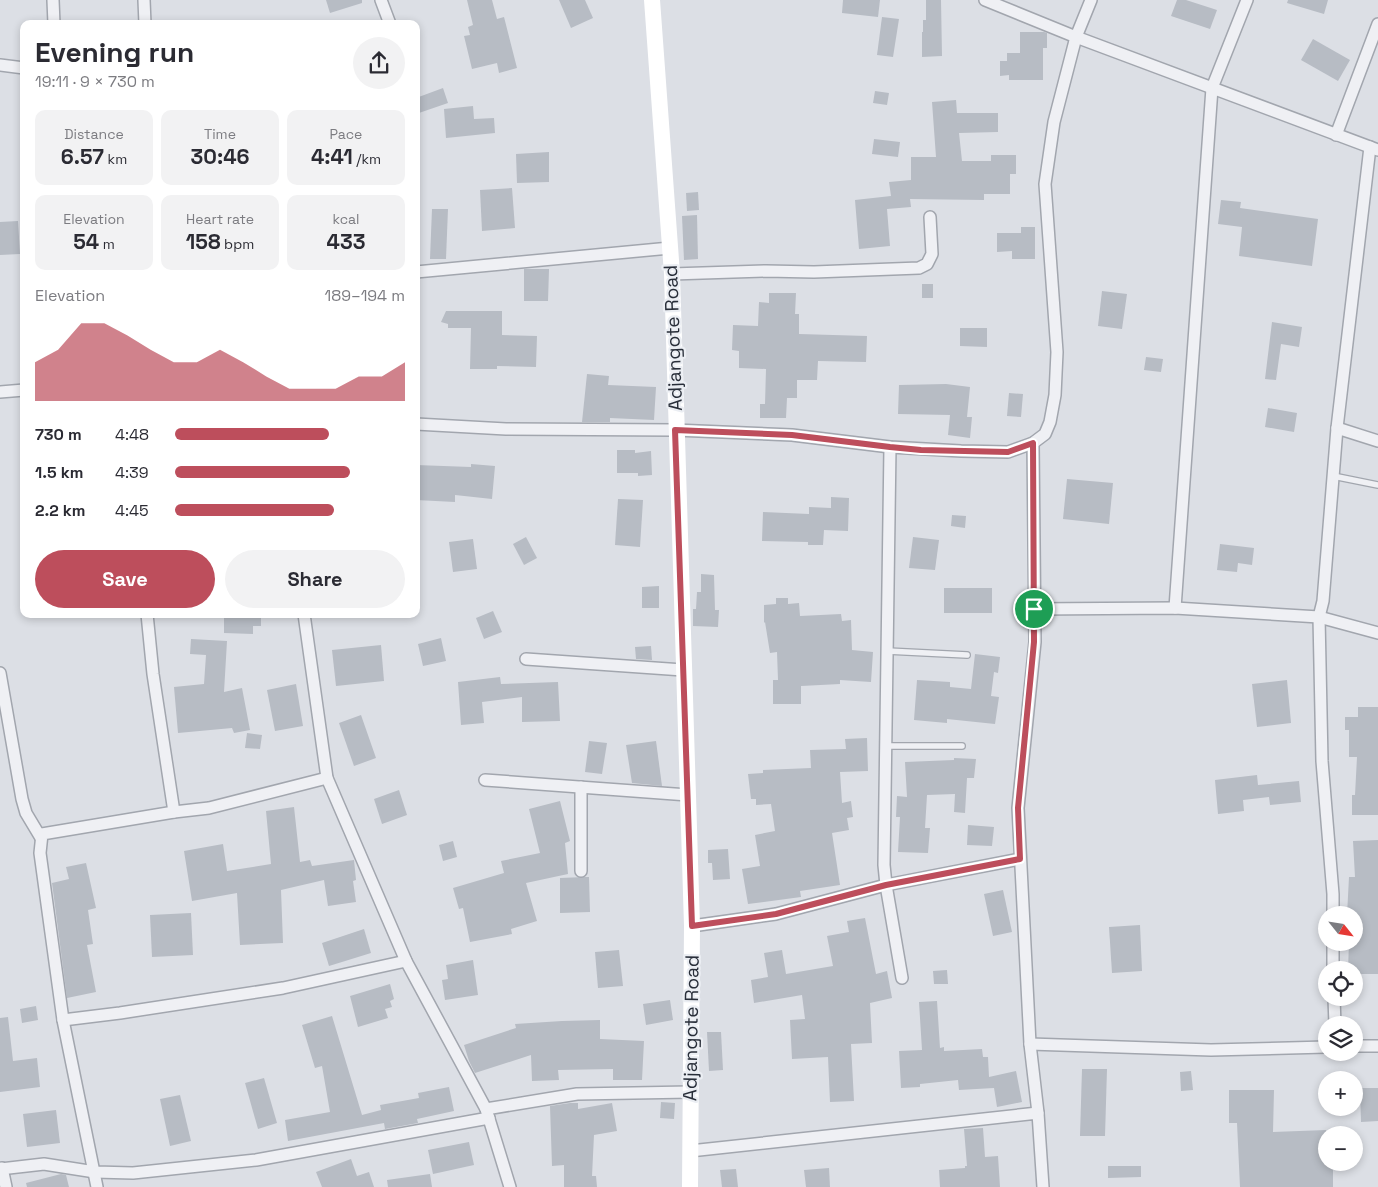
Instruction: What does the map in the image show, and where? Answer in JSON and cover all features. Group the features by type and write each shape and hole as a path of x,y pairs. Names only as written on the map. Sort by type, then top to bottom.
{"street":[{"path":"54,0 54,20"},
{"path":"144,0 145,20"},
{"path":"381,0 388,20"},
{"name":"Adjangote Road","path":"652,0 672,274 675,430 692,926 690,1187"},
{"path":"986,0 1076,37 1374,148 1337,428 1323,601 1319,617 1322,761 1333,906"},
{"path":"420,424 506,430 675,430 792,435 890,447 1008,452 1033,443 1045,434 1050,422 1055,395 1057,352 1045,184 1054,122 1076,37 1091,0"},
{"path":"1175,608 1212,88 1248,0"},
{"path":"1336,135 1378,24"},
{"path":"0,65 20,68"},
{"path":"672,274 766,270 814,272 919,268 927,264 932,254 930,217"},
{"path":"420,272 670,248"},
{"path":"0,392 20,390"},
{"path":"1337,428 1378,441"},
{"path":"1033,443 1034,642 1018,808 1030,1044 1038,1113 1043,1187"},
{"path":"890,447 884,846 886,885 902,978"},
{"path":"1034,609 1175,608 1319,617 1378,633"},
{"path":"147,618 153,674 174,812"},
{"path":"305,618 327,778 406,961 488,1114 510,1187"},
{"path":"526,658 684,670"},
{"path":"0,673 22,799 26,813 41,838"},
{"path":"97,1187 63,1020 40,853 42,834 209,808 327,778"},
{"path":"485,780 688,795"},
{"path":"581,787 581,871"},
{"path":"692,926 776,914 886,885 1020,859"},
{"path":"63,1020 283,988 406,961"},
{"path":"1030,1044 1211,1050 1318,1047"},
{"path":"1363,1046 1378,1046"},
{"path":"6,1187 1,1168 44,1164 95,1172 133,1173 256,1160 488,1114 576,1094 690,1092"},
{"path":"690,1151 1038,1113"}],"lane":[{"path":"1333,476 1378,485"},
{"path":"887,651 967,654"},
{"path":"886,746 962,746"}],"building":[{"path":"326,0 362,0 362,3 330,13"},
{"path":"467,0 492,0 497,19 504,17 517,68 499,73 497,63 472,69 464,36 470,35 468,27 473,25"},
{"path":"559,0 585,0 593,18 571,28"},
{"path":"843,0 880,0 878,17 842,13"},
{"path":"926,0 941,0 942,56 922,57 922,32 923,20 926,20"},
{"path":"1177,0 1186,0 1217,10 1210,29 1171,16"},
{"path":"1288,0 1328,0 1324,14 1287,3"},
{"path":"882,17 899,19 893,57 877,55"},
{"path":"1020,32 1047,33 1047,48 1043,48 1043,80 1009,80 1009,75 1000,76 1000,61 1007,61 1007,53 1020,53"},
{"path":"1313,39 1350,60 1338,81 1301,60"},
{"path":"443,88 448,103 420,113 420,97"},
{"path":"875,91 889,93 887,105 873,103"},
{"path":"956,100 957,113 998,113 998,132 959,133 962,161 991,161 991,155 1016,155 1016,174 1010,174 1010,194 984,194 984,200 910,199 911,207 887,209 890,246 859,249 855,200 891,196 889,182 911,180 911,157 936,157 932,102"},
{"path":"473,106 474,119 494,118 495,133 446,138 444,109"},
{"path":"874,139 900,142 898,157 872,154"},
{"path":"549,152 549,182 517,183 516,154"},
{"path":"512,188 515,228 482,231 480,190"},
{"path":"698,192 699,210 687,211 686,193"},
{"path":"1221,200 1241,202 1240,208 1318,219 1312,266 1239,256 1242,227 1218,224"},
{"path":"432,209 448,209 446,259 430,259"},
{"path":"697,215 698,259 684,260 682,216"},
{"path":"18,221 20,254 0,255 0,222"},
{"path":"1021,227 1035,227 1035,259 1012,259 1012,251 997,252 997,233 1021,233"},
{"path":"524,269 549,269 548,301 524,301"},
{"path":"922,284 933,284 933,298 922,298"},
{"path":"1102,291 1127,294 1122,329 1098,326"},
{"path":"769,293 796,293 795,314 799,314 799,334 867,336 866,362 818,361 817,380 797,380 797,398 787,398 786,418 760,418 760,404 765,404 766,369 739,368 739,351 732,350 733,325 758,326 759,302 769,303"},
{"path":"446,311 502,311 502,335 537,336 536,367 497,366 497,369 470,369 471,328 448,328 448,324 441,322"},
{"path":"1272,322 1302,327 1299,347 1281,344 1276,380 1265,379"},
{"path":"960,328 987,328 987,347 960,346"},
{"path":"1146,357 1163,359 1161,372 1144,370"},
{"path":"587,374 609,376 608,385 656,387 654,420 610,418 610,422 582,422"},
{"path":"946,384 970,387 967,417 972,417 970,438 948,435 950,415 898,414 899,385"},
{"path":"1009,393 1023,394 1021,417 1007,416"},
{"path":"1268,408 1297,413 1294,432 1265,427"},
{"path":"617,450 635,450 635,453 651,451 652,475 638,476 638,473 617,473"},
{"path":"471,464 495,466 492,499 455,495 455,502 420,500 420,465 471,467"},
{"path":"1067,479 1113,483 1109,524 1063,519"},
{"path":"831,497 849,498 848,531 824,530 823,545 808,545 808,542 762,541 763,512 809,514 809,507 831,508"},
{"path":"618,499 643,500 640,547 615,545"},
{"path":"952,515 966,516 965,528 951,526"},
{"path":"526,537 537,558 524,565 513,544"},
{"path":"913,537 939,540 935,570 909,568"},
{"path":"473,539 477,569 453,572 449,542"},
{"path":"1220,544 1254,548 1252,565 1238,563 1237,572 1217,570"},
{"path":"701,574 714,575 715,610 719,610 718,627 693,626 693,609 696,609 697,592 701,592"},
{"path":"659,586 659,608 642,608 642,587"},
{"path":"944,588 992,588 992,613 944,613"},
{"path":"776,598 788,598 788,604 799,603 800,616 841,614 842,621 851,620 852,650 873,652 871,682 840,680 840,684 801,686 801,704 773,704 773,680 778,680 777,652 770,653 764,623 764,605 776,604"},
{"path":"493,611 502,632 484,639 476,618"},
{"path":"224,618 261,618 261,626 253,626 253,634 224,633"},
{"path":"441,638 446,661 423,666 418,644"},
{"path":"191,639 227,641 224,692 242,688 250,730 234,733 232,728 178,733 174,687 204,684 206,655 190,654"},
{"path":"381,645 384,681 336,686 332,650"},
{"path":"651,646 652,660 636,659 635,647"},
{"path":"975,654 1000,657 998,673 994,672 991,696 999,697 995,724 947,719 947,723 914,720 917,680 950,682 950,687 971,689"},
{"path":"500,677 501,684 558,682 560,721 522,722 522,697 482,702 484,723 461,725 458,682"},
{"path":"1287,680 1291,723 1257,727 1252,684"},
{"path":"296,684 303,726 275,731 267,690"},
{"path":"1358,707 1378,707 1378,815 1352,815 1352,795 1355,795 1357,757 1349,757 1349,730 1345,730 1345,717 1358,717"},
{"path":"361,715 376,758 354,766 339,723"},
{"path":"247,733 262,735 260,749 245,748"},
{"path":"867,738 868,771 840,772 842,803 851,801 853,817 847,818 849,830 832,833 840,885 800,891 801,897 748,904 742,869 760,866 755,835 775,831 771,804 756,805 756,799 751,799 748,774 763,773 763,770 811,768 810,750 846,749 845,739"},
{"path":"589,741 607,743 602,774 585,772"},
{"path":"656,741 662,786 632,783 626,745"},
{"path":"954,758 976,759 974,778 967,778 965,813 954,812 955,794 927,795 925,828 930,828 928,853 898,852 900,817 896,817 897,796 907,797 905,762 954,760"},
{"path":"1257,775 1258,785 1299,781 1301,802 1270,805 1269,797 1243,800 1244,811 1218,814 1215,780"},
{"path":"399,790 407,815 382,824 374,799"},
{"path":"560,801 570,841 565,843 568,874 526,883 537,921 511,929 512,934 470,942 463,908 459,909 453,888 504,873 501,861 540,853 529,809"},
{"path":"294,807 300,862 310,860 312,866 354,860 356,880 353,881 356,902 328,906 324,880 281,890 283,943 240,945 237,893 192,901 184,851 223,844 227,871 271,864 266,811"},
{"path":"968,825 994,827 992,846 967,845"},
{"path":"1378,840 1378,974 1363,974 1363,961 1348,961 1349,951 1363,951 1363,906 1347,906 1349,877 1355,877 1353,841"},
{"path":"453,841 457,857 443,861 439,845"},
{"path":"728,849 730,879 713,880 712,863 708,863 708,850"},
{"path":"86,863 96,908 88,910 93,944 87,945 96,992 67,998 52,883 69,879 66,867"},
{"path":"589,877 590,912 560,913 560,878"},
{"path":"1003,890 1012,932 993,936 984,894"},
{"path":"191,913 193,955 152,957 150,915"},
{"path":"865,918 876,974 887,971 892,998 870,1003 872,1043 851,1044 854,1101 830,1102 828,1057 792,1059 790,1020 805,1019 802,995 754,1003 751,980 768,977 764,953 782,950 786,974 833,966 827,936 849,932 847,921"},
{"path":"1140,925 1142,971 1112,973 1109,927"},
{"path":"364,929 371,953 329,966 322,943"},
{"path":"619,950 623,986 598,988 595,952"},
{"path":"473,960 478,995 445,1000 442,980 448,979 446,965"},
{"path":"947,970 948,984 934,984 933,971"},
{"path":"390,984 394,999 390,1001 392,1007 385,1009 388,1018 358,1027 350,996"},
{"path":"670,1000 673,1020 646,1025 643,1004"},
{"path":"937,1001 940,1048 944,1047 944,1051 982,1049 983,1057 988,1057 989,1077 1016,1071 1022,1102 997,1107 994,1088 959,1090 958,1080 920,1084 920,1087 901,1088 899,1051 922,1050 919,1002"},
{"path":"36,1006 38,1020 22,1023 20,1009"},
{"path":"332,1016 362,1115 381,1110 380,1105 419,1098 418,1093 449,1087 454,1111 417,1119 418,1123 385,1129 384,1123 288,1141 285,1120 330,1112 322,1066 315,1068 302,1025"},
{"path":"8,1017 13,1061 37,1058 40,1087 0,1092 0,1018"},
{"path":"600,1020 600,1039 644,1041 642,1080 613,1080 613,1069 558,1070 559,1080 532,1081 531,1055 475,1073 464,1045 516,1028 515,1024"},
{"path":"707,1032 721,1032 723,1070 709,1071"},
{"path":"1082,1069 1107,1069 1105,1136 1080,1136"},
{"path":"1191,1071 1193,1090 1181,1091 1180,1072"},
{"path":"264,1078 277,1123 258,1129 245,1083"},
{"path":"1363,1088 1378,1088 1378,1121 1361,1122 1361,1116 1363,1116"},
{"path":"1229,1090 1274,1090 1273,1132 1318,1130 1318,1171 1333,1171 1333,1187 1240,1187 1237,1123 1229,1123"},
{"path":"180,1095 191,1141 170,1146 160,1099"},
{"path":"661,1102 675,1103 674,1119 660,1118"},
{"path":"578,1103 578,1109 612,1103 617,1131 594,1135 592,1176 596,1176 597,1187 564,1187 564,1165 552,1166 550,1106"},
{"path":"56,1110 60,1143 27,1147 23,1114"},
{"path":"983,1128 985,1157 998,1156 1000,1187 940,1187 939,1170 965,1168 967,1166 964,1129"},
{"path":"469,1142 474,1165 433,1174 428,1150"},
{"path":"351,1159 357,1176 369,1172 374,1187 322,1187 316,1172"},
{"path":"1108,1166 1141,1166 1141,1177 1108,1178"},
{"path":"829,1168 830,1187 806,1187 804,1170"},
{"path":"736,1169 738,1187 722,1187 720,1170"},
{"path":"61,1174 66,1175 69,1187 27,1187 26,1183"},
{"path":"430,1174 432,1187 388,1187 387,1180"}],"route":[{"path":"675,430 792,435 921,450 1008,452 1033,443 1034,609 1034,642 1018,808 1020,859 886,885 776,914 692,926 675,430"}]}
